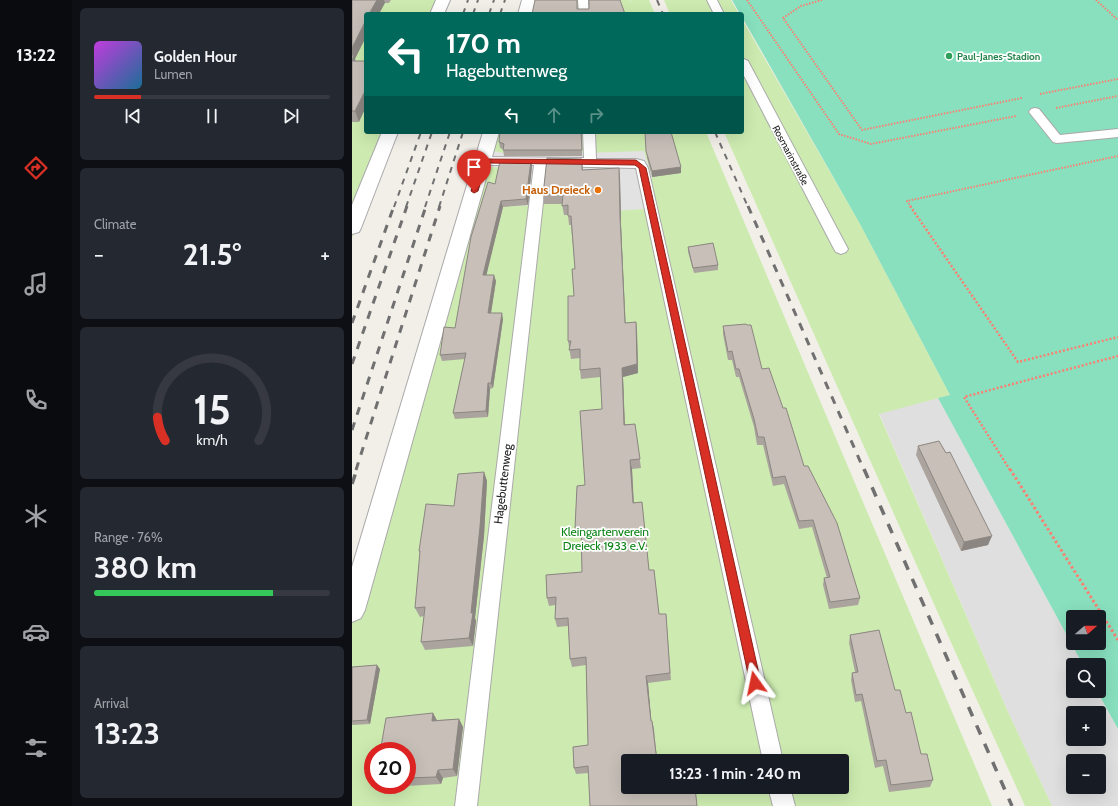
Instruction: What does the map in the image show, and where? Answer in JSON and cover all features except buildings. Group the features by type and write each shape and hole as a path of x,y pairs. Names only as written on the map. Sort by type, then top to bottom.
{"street":[{"path":"438,12 443,0"},
{"path":"526,12 529,0"},
{"path":"352,228 389,134"},
{"path":"352,610 490,134"}],"lane":[{"path":"583,0 584,12"},
{"path":"712,0 718,12"},
{"name":"Rosmarinstraße","path":"744,65 841,249"},
{"path":"1035,112 1058,140 1118,133"},
{"path":"589,134 590,162"},
{"path":"483,161 636,163 642,168 771,754"},
{"name":"Hagebuttenweg","path":"466,806 541,162"},
{"path":"781,794 784,806"}],"path":[{"path":"748,0 839,134 871,144 1118,96"},
{"path":"822,0 803,5 792,10 783,18 862,130 1025,98"},
{"path":"1096,0 1118,20"},
{"path":"1040,94 1118,79"},
{"path":"1118,156 907,201 1018,362 1118,337"},
{"path":"1118,356 964,397 1118,640"}],"shaded area":[{"path":"494,151 509,154 644,151 652,177 651,180 658,208 586,213 544,185 542,205 510,206 520,168 490,167"},
{"path":"938,398 1066,634 1066,650 1075,650 1079,658 1066,658 1066,698 1101,698 1105,706 1066,706 1066,746 1106,746 1106,707 1118,729 1118,806 1052,806 1008,712 879,413"}],"green space":[{"path":"356,0 438,0 433,12 364,12 364,134 388,134 352,238 352,5"},
{"path":"530,0 630,0 631,2 631,0 649,0 654,12 527,12"},
{"path":"664,0 731,0 738,12 669,12"},
{"path":"732,0 1118,0 1118,729 1101,698 1106,698 1106,658 1079,658 1075,650 1106,650 1106,610 1066,610 1066,634 938,398 950,395 860,224 744,21 744,12 739,12"},
{"path":"744,22 860,224 950,395 879,414 1008,712 1052,806 1025,806 725,134 744,134"},
{"name":"Kleingartenverein Dreieck 1933 e.V.","path":"490,134 707,134 992,806 352,806 352,609"}],"railway":[{"path":"464,12 468,0"},
{"path":"474,12 478,0"},
{"path":"490,12 494,0"},
{"path":"501,12 505,0"},
{"path":"657,0 662,12"},
{"path":"394,207 420,134"},
{"path":"406,207 431,134"},
{"path":"425,207 449,134"},
{"path":"439,207 462,134"},
{"path":"716,134 748,207"},
{"path":"352,323 394,206"},
{"path":"352,364 407,206"},
{"path":"352,430 426,206"},
{"path":"356,470 440,206"},
{"path":"748,206 864,470"},
{"path":"352,484 357,469"},
{"path":"864,469 1012,806"}],"place":[{"name":"Paul-Janes-Stadion","path":"949,56"},
{"name":"Haus Dreieck","path":"598,190"}],"route":[{"path":"474,191 483,161 640,164 712,480 755,683"}]}
